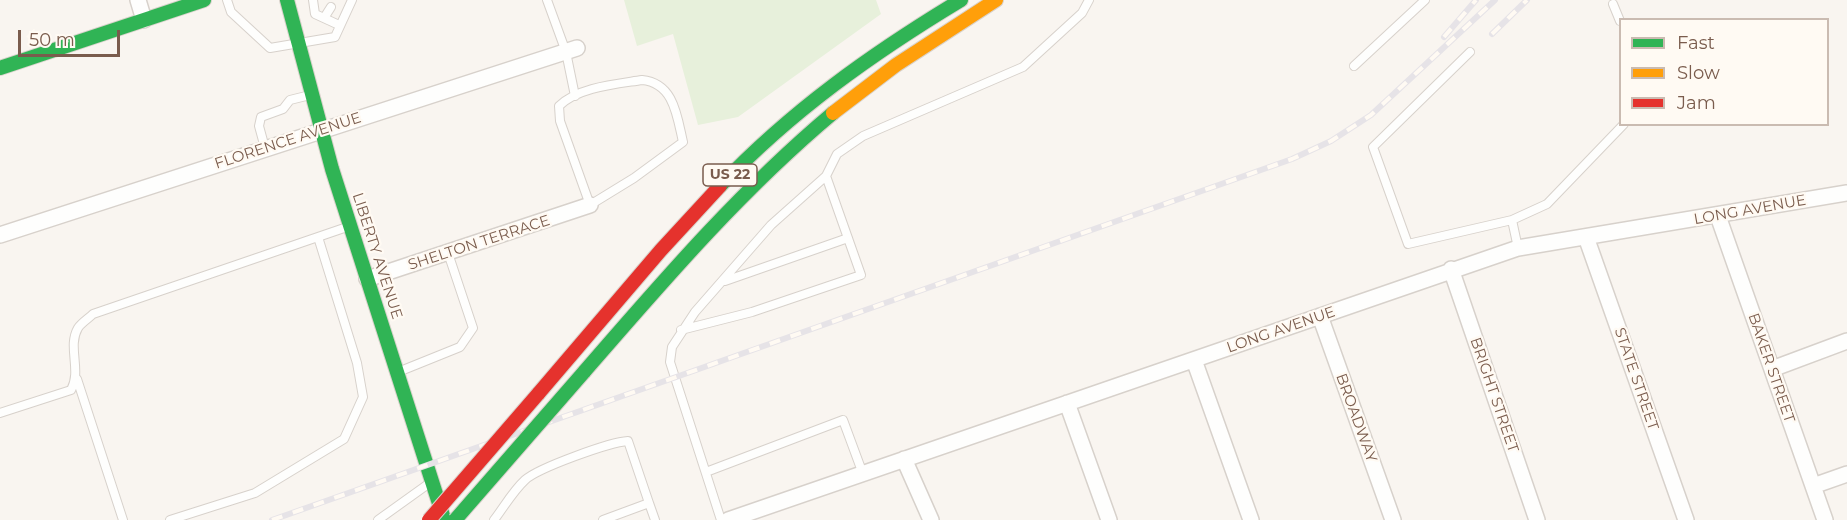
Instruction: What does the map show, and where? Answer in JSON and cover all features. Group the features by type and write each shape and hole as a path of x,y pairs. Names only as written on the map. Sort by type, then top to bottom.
{"main road":[{"path":"0,68 204,0"},
{"name":"LIBERTY AVENUE","path":"287,0 350,226 444,520"},
{"name":"US 22","path":"455,520 710,228 768,170 875,80 936,37 996,0"},
{"name":"US 22","path":"429,520 683,226 756,149 849,70 956,1"}],"street":[{"path":"138,0 144,20"},
{"name":"FLORENCE AVENUE","path":"0,235 571,50"},
{"name":"LONG AVENUE","path":"728,520 760,515 904,459 1451,269 1518,248 1847,193"},
{"name":"SHELTON TERRACE","path":"367,279 590,205"},
{"name":"BAKER STREET","path":"1718,216 1825,520"},
{"name":"STATE STREET","path":"1586,237 1686,520"},
{"name":"BRIGHT STREET","path":"1451,269 1537,520"},
{"name":"BROADWAY","path":"1320,316 1393,520"},
{"path":"1772,369 1847,341"},
{"path":"1194,360 1251,520"},
{"path":"1067,404 1109,520"},
{"path":"904,459 931,520"},
{"path":"1813,486 1847,474"}],"lane":[{"path":"227,0 231,12 266,47 334,37 352,0"},
{"path":"313,0 315,14 339,25"},
{"path":"547,0 571,50 575,96"},
{"path":"721,520 670,362 672,347 681,330 771,225 826,176 837,154 863,136 1023,67 1082,13 1089,0"},
{"path":"1354,66 1425,0"},
{"path":"1613,4 1619,19"},
{"path":"324,18 331,7"},
{"path":"1470,52 1373,147 1408,244 1512,220 1547,204 1622,126"},
{"path":"654,81 666,90 679,122 683,142 634,178 590,205 557,111 564,100 575,96 620,83 654,81"},
{"path":"265,148 259,126 261,117 283,109 290,100 312,95"},
{"path":"681,330 752,312 861,275 826,176"},
{"path":"1512,220 1518,248"},
{"path":"123,520 77,379 75,342 78,327 93,314 350,226"},
{"path":"170,520 255,493 344,439 363,397 357,363 318,237"},
{"path":"724,281 848,238"},
{"path":"397,372 460,347 473,328 448,253"},
{"path":"0,412 71,390 77,379"},
{"path":"706,472 843,420 863,474"},
{"path":"494,520 526,479 599,446 616,441 628,441 655,520"},
{"path":"378,520 432,482"},
{"path":"603,520 649,503"}],"green space":[{"path":"624,0 876,0 881,14 738,117 698,125 673,34 637,46"}],"railway":[{"path":"1444,37 1476,0"},
{"path":"272,520 1292,159 1331,141 1371,115 1495,0"},
{"path":"1492,34 1527,0"}],"traffic: fast":[{"path":"0,68 204,0"},
{"path":"287,0 332,169 444,519"},
{"path":"720,186 804,108 865,62 961,0"},
{"path":"584,372 734,205 833,113"},
{"path":"455,520 584,372"}],"traffic: slow":[{"path":"833,113 896,65 996,0"}],"traffic: jam":[{"path":"538,394 661,250 720,186"},
{"path":"429,520 538,394"}]}
